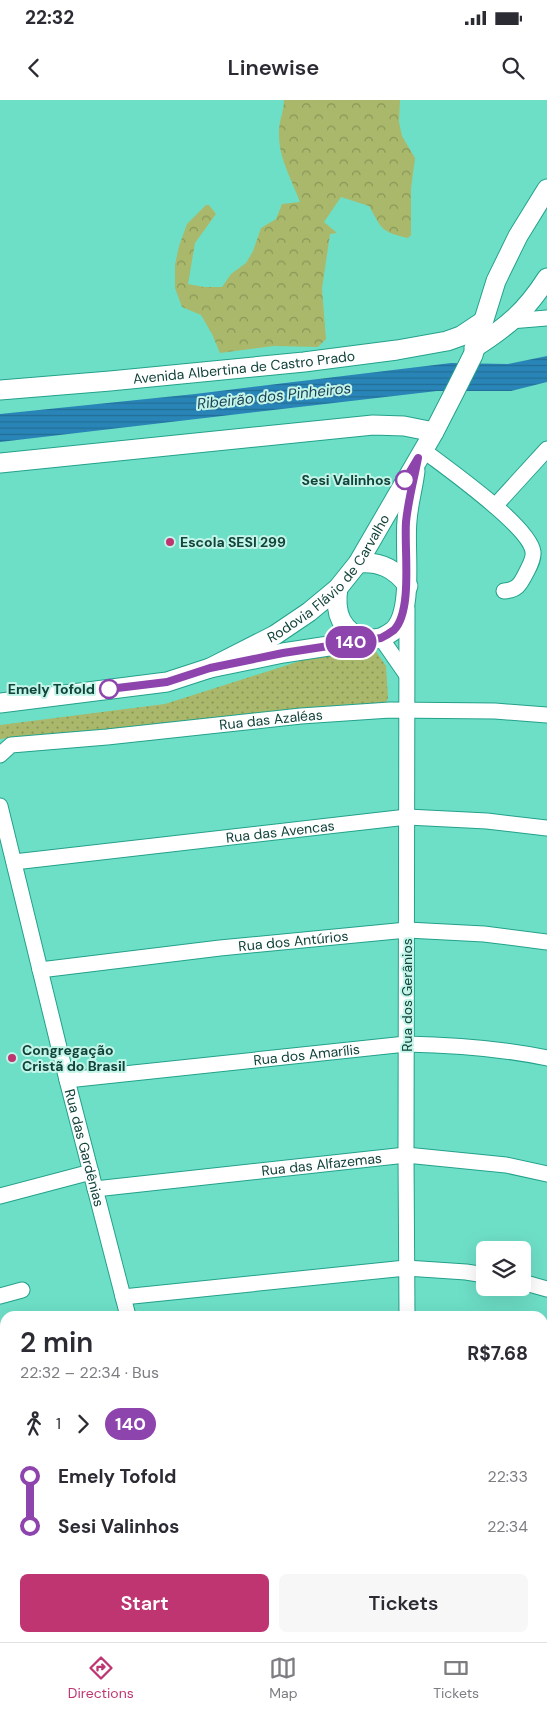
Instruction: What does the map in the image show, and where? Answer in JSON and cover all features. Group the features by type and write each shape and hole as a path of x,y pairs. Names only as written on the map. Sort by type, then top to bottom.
{"main road":[{"name":"Rodovia Flávio de Carvalho","path":"210,668 275,634 309,612 338,588 358,563 434,432 454,393 473,351 496,281 518,236 547,189"},
{"path":"473,351 524,310 547,278"},
{"name":"Avenida Albertina de Castro Prado","path":"0,390 285,364 397,350 447,341 461,336 482,322"},
{"path":"0,464 373,425 404,426 434,432"},
{"name":"Rodovia Flávio de Carvalho","path":"0,702 167,682 210,668 283,653 374,639 394,630 399,623 408,586 405,563 406,521 420,454"},
{"path":"358,563 369,562 389,567 408,586"},
{"path":"338,588 337,612 347,629 354,635 374,639"}],"street":[{"path":"510,321 547,318"},
{"path":"495,506 547,449"},
{"path":"420,454 495,506 526,536 533,552 532,559 520,584 516,588 504,591"},
{"name":"Rua dos Gerânios","path":"407,1311 408,709 406,674 408,586"},
{"path":"374,639 406,674"},
{"name":"Rua das Azaléas","path":"0,755 11,745 108,737 301,716 408,709 495,711 547,715"},
{"name":"Rua das Gardênias","path":"0,806 90,1172 127,1311"},
{"name":"Rua das Avencas","path":"14,862 407,817 487,821 547,828"},
{"name":"Rua dos Antúrios","path":"40,970 220,948 407,930 484,934 547,942"},
{"name":"Rua dos Amarílis","path":"67,1080 406,1044 458,1045 512,1050 547,1058"},
{"name":"Rua das Alfazemas","path":"95,1189 406,1154 506,1165 547,1174"},
{"path":"0,1196 90,1172"},
{"path":"123,1297 406,1268 476,1274"},
{"path":"531,1285 547,1289"},
{"path":"0,1296 22,1290"}],"green space":[{"path":"284,100 400,100 399,122 402,136 415,158 411,189 411,235 408,238 392,234 380,225 369,206 341,197 324,222 337,233 330,234 322,289 326,339 318,347 274,346 220,353 201,315 182,307 175,288 175,265 179,246 187,224 206,205 209,205 216,214 195,243 188,284 204,287 222,287 231,274 246,263 253,251 261,228 276,219 282,204 300,202 281,152 279,126"},
{"path":"375,650 386,666 388,698 385,705 353,704 207,720 0,739 0,725 165,704 325,653"}],"water":[{"name":"Ribeirão dos Pinheiros","path":"547,356 547,382 511,391 437,391 0,442 0,414 195,394 451,363 508,364"}],"bus line":[{"name":"140","path":"109,689 167,682 210,668 283,653 381,638 394,630 402,614 408,586 405,563 406,521 418,458 405,480"}],"place":[{"name":"Sesi Valinhos","path":"405,480"},
{"name":"Escola SESI 299","path":"170,542"},
{"name":"Emely Tofold","path":"109,689"},
{"name":"Congregação Cristã do Brasil","path":"12,1058"}]}
